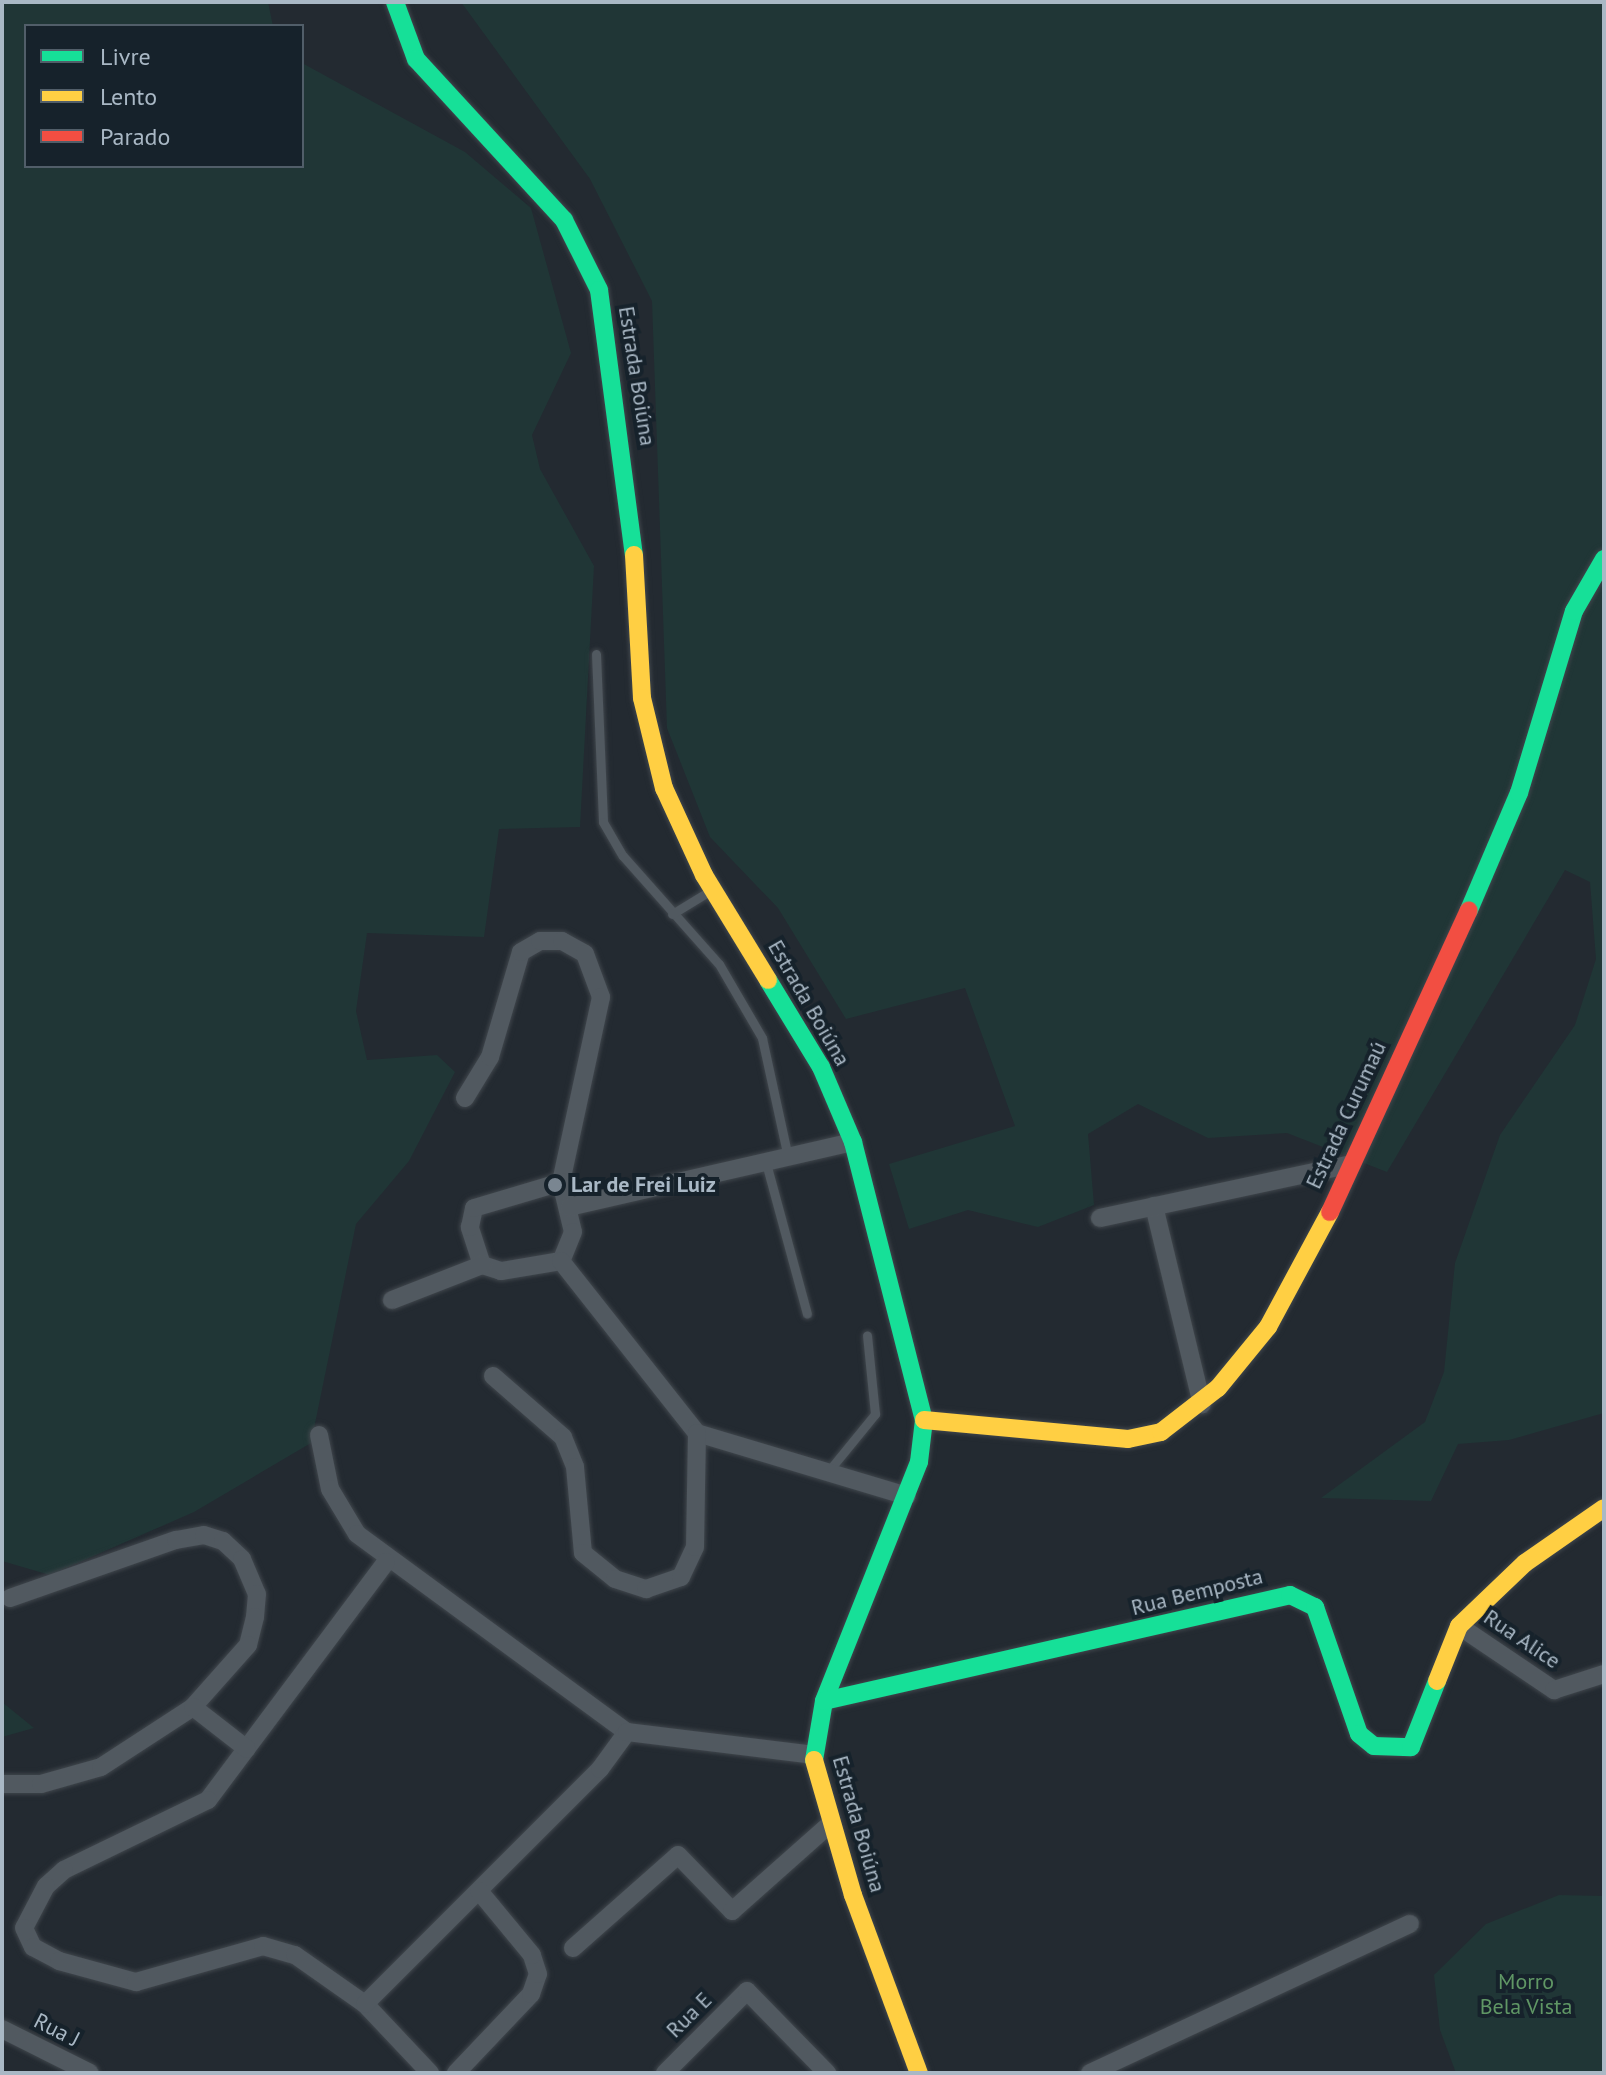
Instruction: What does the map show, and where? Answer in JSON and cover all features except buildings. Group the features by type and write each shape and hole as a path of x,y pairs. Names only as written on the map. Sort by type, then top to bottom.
{"street":[{"name":"Estrada Boiúna","path":"395,2 416,59 564,220 599,290 630,496 642,698 664,788 713,889 821,1067 853,1142 924,1420 907,1496 824,1701 813,1755 831,1823 917,2072"},
{"name":"Estrada Curumaú","path":"924,1420 1128,1439 1161,1432 1202,1404 1268,1327 1348,1165 1519,793 1574,611 1604,559"},
{"path":"392,1300 482,1265 501,1271 561,1261 571,1248 569,1207 561,1182 601,997 585,954 562,941 540,941 521,952 490,1057 465,1098"},
{"path":"569,1207 853,1142"},
{"path":"1100,1218 1348,1165"},
{"path":"482,1265 470,1227 474,1208 561,1182"},
{"path":"1154,1206 1202,1404"},
{"path":"561,1261 697,1433 831,1468 907,1496"},
{"path":"493,1376 563,1437 575,1467 583,1553 615,1579 646,1589 681,1577 695,1547 697,1433"},
{"path":"319,1435 337,1504 386,1562 627,1732 813,1755"},
{"name":"Rua Bemposta","path":"824,1701 1290,1595 1315,1607 1359,1734 1394,1750 1419,1737 1441,1656 1459,1626 1525,1563 1604,1508"},
{"path":"2,1784 41,1784 101,1767 193,1707 248,1645 257,1594 247,1571 223,1541 176,1540 10,1598"},
{"path":"386,1562 208,1800 64,1870 33,1905 25,1935 59,1961 136,1982 263,1946 295,1955 365,2004 430,2073"},
{"name":"Rua Alice","path":"1459,1626 1554,1690 1604,1674"},
{"path":"193,1707 247,1749"},
{"path":"365,2004 479,1891 627,1732"},
{"path":"573,1948 678,1855 732,1911 831,1823"},
{"path":"456,2073 531,1994 538,1974 532,1955 479,1891"},
{"path":"1090,2073 1410,1924"},
{"name":"Rua E","path":"665,2073 747,1991 827,2073"},
{"name":"Rua J","path":"2,2029 90,2073"}],"lane":[{"path":"596,654 603,822 672,914 719,964 762,1038 788,1157"},
{"path":"672,914 713,889"},
{"path":"766,1163 807,1314"},
{"path":"831,1468 875,1414 867,1335"}],"green space":[{"path":"2,2 268,2 273,24 24,24 24,168 304,168 304,64 465,152 531,208 571,353 532,435 540,469 594,566 580,827 499,829 484,937 367,933 356,1011 367,1060 437,1055 455,1072 409,1161 356,1224 311,1443 194,1512 50,1575 2,1561"},
{"path":"461,2 1604,2 1604,1413 1509,1440 1458,1444 1431,1501 1321,1498 1425,1422 1444,1372 1455,1263 1500,1135 1575,1025 1596,959 1590,882 1565,870 1387,1172 1287,1133 1208,1138 1138,1104 1088,1134 1094,1205 1038,1227 968,1210 909,1229 889,1164 1015,1126 965,988 846,1019 778,908 710,837 667,728 652,301 590,179"},
{"path":"2,1702 34,1728 2,1737"},
{"name":"Morro Bela Vista","path":"1559,1895 1604,1896 1604,2073 1456,2073 1440,2030 1434,1975 1486,1924"}],"traffic: fast":[{"path":"395,2 416,59 564,220 599,290 634,555"},
{"path":"1469,910 1519,793 1574,611 1604,559"},
{"path":"768,980 821,1067 853,1142 924,1420 919,1462 824,1701 814,1760"},
{"path":"824,1701 1290,1595 1315,1607 1359,1734 1374,1746 1411,1747 1437,1681"}],"traffic: slow":[{"path":"634,555 642,698 664,788 704,875 768,980"},
{"path":"924,1420 1128,1439 1161,1432 1218,1388 1268,1327 1330,1212"},
{"path":"1437,1681 1459,1626 1525,1563 1604,1508"},
{"path":"814,1760 853,1895 919,2073"}],"traffic: jam":[{"path":"1330,1212 1469,910"}],"place":[{"name":"Lar de Frei Luiz","path":"555,1185"}]}
